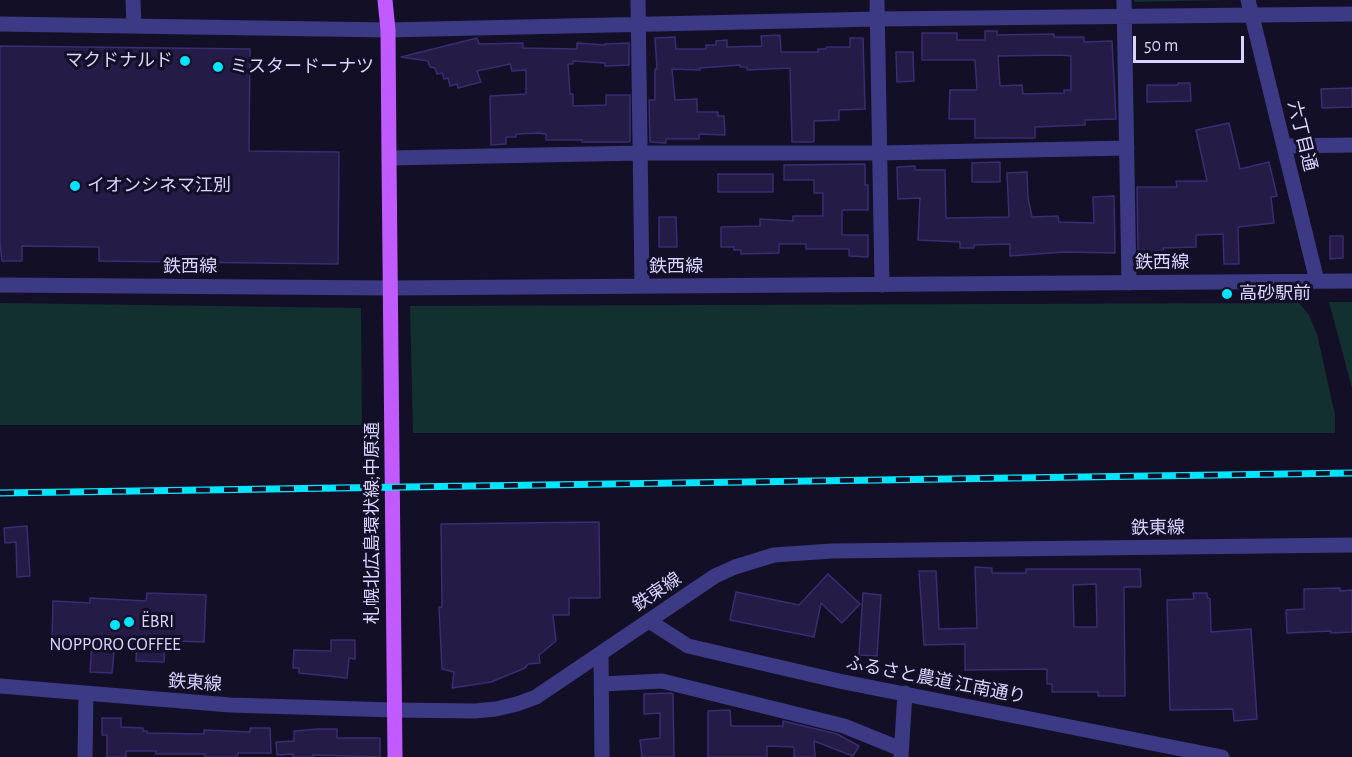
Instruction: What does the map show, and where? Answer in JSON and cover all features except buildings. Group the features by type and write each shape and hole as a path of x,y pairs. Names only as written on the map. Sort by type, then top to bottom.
{"main road":[{"name":"札幌北広島環状線;中原通","path":"385,0 391,288 395,757"}],"street":[{"path":"134,0 134,26"},
{"path":"638,0 642,286"},
{"path":"877,0 882,285"},
{"path":"1124,0 1129,283"},
{"name":"六丁目通","path":"1248,0 1317,281"},
{"path":"0,24 387,30 878,19 1352,14"},
{"path":"1284,146 1352,145"},
{"path":"389,158 1127,148"},
{"name":"鉄西線","path":"0,285 391,288 1352,281"},
{"name":"鉄東線","path":"0,686 230,705 475,711 517,704 536,697 715,576 755,559 793,552 1352,545"},
{"name":"ふるさと農道 江南通り","path":"649,621 664,633 688,646 839,681 1222,757"},
{"path":"601,653 602,757"},
{"path":"602,684 662,681 844,726 901,753 905,693"},
{"path":"85,757 86,694"}],"green space":[{"path":"1134,0 1227,0 1134,2"},
{"path":"1329,302 1352,302 1352,388"},
{"path":"0,303 361,308 362,425 0,425"},
{"path":"1299,303 1309,315 1317,334 1335,415 1335,433 413,433 410,306"}],"railway":[{"path":"0,493 1352,473"}],"place":[{"name":"マクドナルド","path":"185,61"},
{"name":"ミスタードーナツ","path":"218,67"},
{"name":"イオンシネマ江別","path":"75,186"},
{"name":"高砂駅前","path":"1227,294"},
{"name":"ËBRI","path":"129,622"},
{"name":"NOPPORO COFFEE","path":"115,625"}]}
